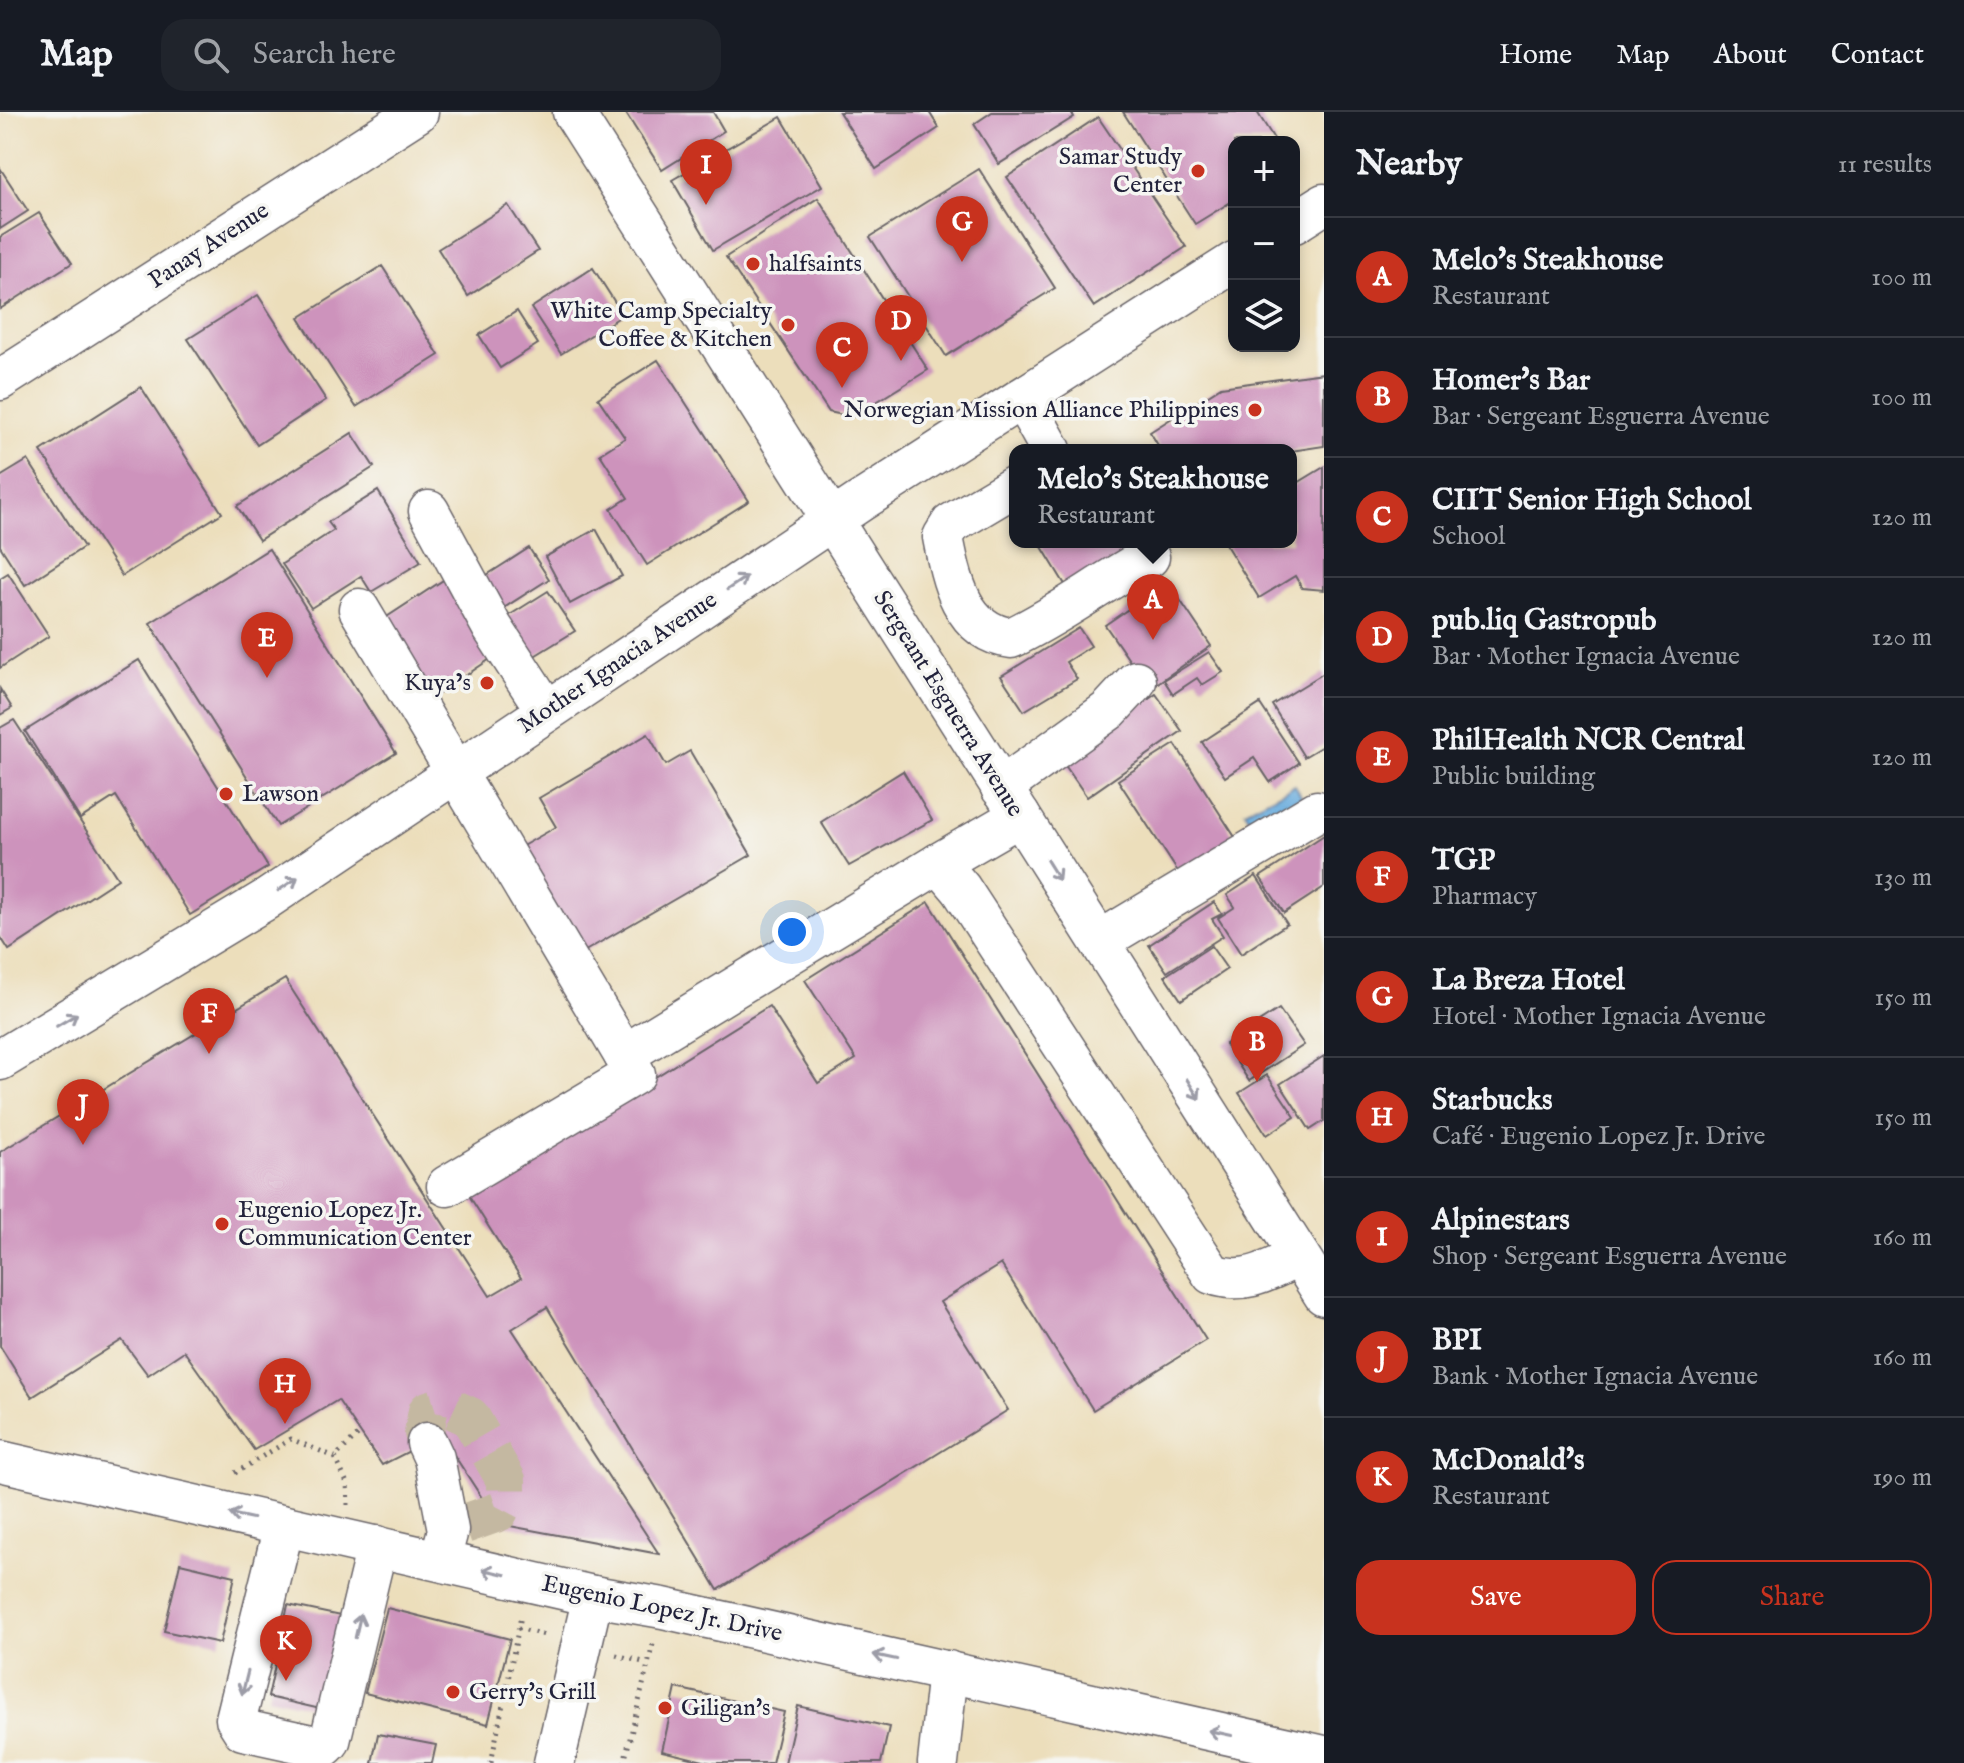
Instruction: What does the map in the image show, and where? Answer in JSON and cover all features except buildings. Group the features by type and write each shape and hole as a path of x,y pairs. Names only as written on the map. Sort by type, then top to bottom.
{"street":[{"name":"Panay Avenue","path":"0,380 418,112"},
{"name":"Sergeant Esguerra Avenue","path":"573,112 1324,1295"},
{"name":"Mother Ignacia Avenue","path":"0,1060 267,899 832,521 1228,266"},
{"path":"1022,398 1048,444"},
{"path":"1009,490 951,524 943,537 959,599 972,619 989,631 1011,638 1041,624 1116,574 1149,557"},
{"path":"429,511 492,627 546,710"},
{"path":"359,609 635,1074 447,1186"},
{"path":"624,1055 939,863 1010,802 1136,681"},
{"path":"1100,941 1317,811"},
{"path":"939,863 961,889 1212,1274 1240,1280 1263,1274 1299,1256"},
{"path":"427,1443 434,1458 444,1545"},
{"name":"Eugenio Lopez Jr. Drive","path":"0,1461 358,1542 444,1545 593,1596 948,1671 1324,1756"},
{"path":"284,1526 236,1719 243,1730 316,1746 325,1746 330,1741 358,1542"},
{"path":"554,1763 593,1596"},
{"path":"938,1763 948,1671"}],"path":[{"path":"335,1457 361,1432"},
{"path":"235,1473 291,1439 335,1457 350,1500 358,1542"},
{"path":"491,1763 518,1628"},
{"path":"624,1763 647,1663"}],"water":[{"path":"1295,785 1308,809 1259,835 1245,811"}],"tunnel":[{"path":"427,1443 424,1433 428,1411 446,1406 470,1417 506,1480 506,1497 498,1512 448,1530"}],"place":[{"name":"Samar Study Center","path":"1198,171"},
{"name":"Alpinestars","path":"706,205"},
{"name":"La Breza Hotel","path":"962,262"},
{"name":"halfsaints","path":"753,264"},
{"name":"White Camp Specialty Coffee & Kitchen","path":"788,325"},
{"name":"pub.liq Gastropub","path":"901,361"},
{"name":"CIIT Senior High School","path":"842,388"},
{"name":"Norwegian Mission Alliance Philippines","path":"1255,410"},
{"name":"Melo's Steakhouse","path":"1153,640"},
{"name":"PhilHealth NCR Central","path":"267,678"},
{"name":"Kuya’s","path":"487,683"},
{"name":"Lawson","path":"226,794"},
{"name":"TGP","path":"209,1054"},
{"name":"Homer's Bar","path":"1257,1082"},
{"name":"BPI","path":"83,1145"},
{"name":"Eugenio Lopez Jr. Communication Center","path":"222,1224"},
{"name":"Starbucks","path":"285,1424"},
{"name":"McDonald's","path":"286,1681"},
{"name":"Gerry's Grill","path":"453,1692"},
{"name":"Giligan's","path":"665,1708"}]}
